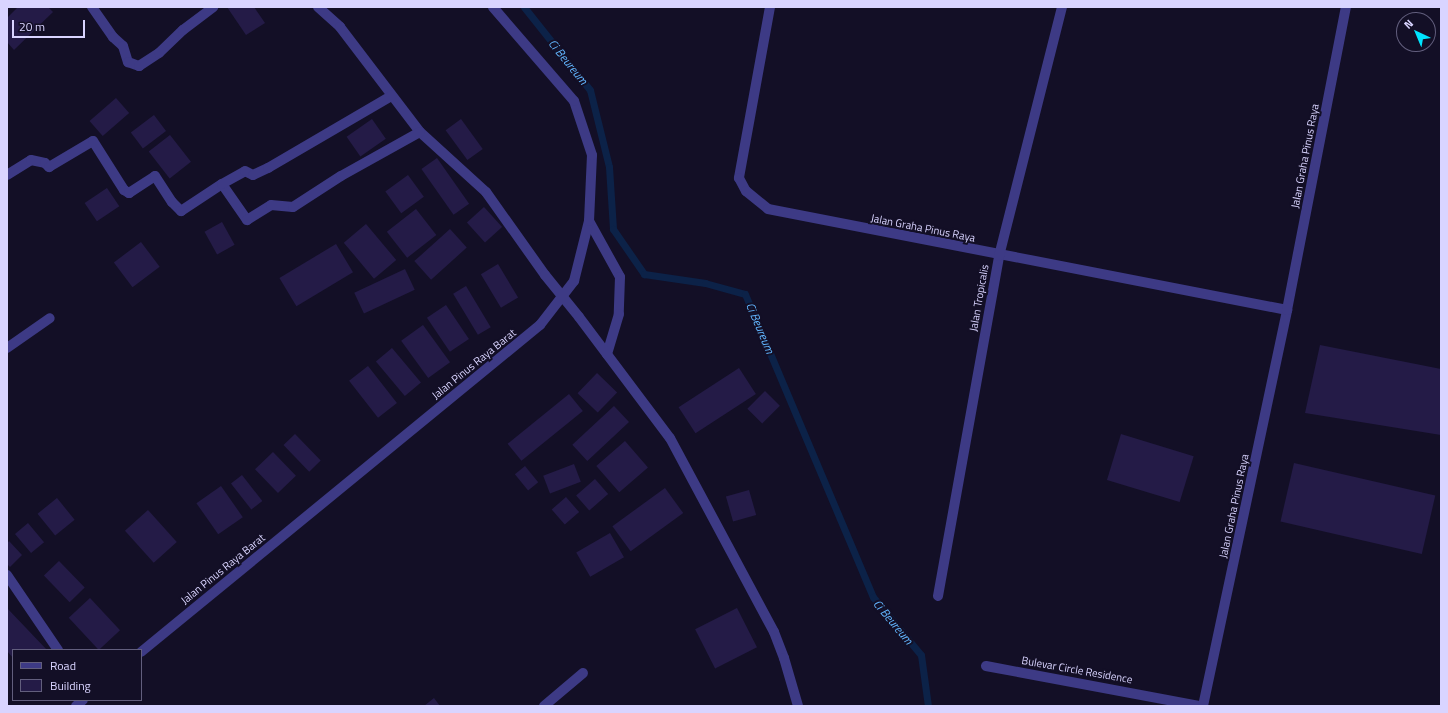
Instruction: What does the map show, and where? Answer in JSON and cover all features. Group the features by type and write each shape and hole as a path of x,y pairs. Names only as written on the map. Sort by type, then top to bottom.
{"street":[{"path":"92,7 113,36 123,46 128,62 139,66 159,53 183,30 213,7"},
{"path":"318,7 340,26 391,96 420,132 486,192 545,275 579,317 670,438 774,632 784,658 798,706"},
{"name":"Jalan Pinus Raya Barat","path":"142,651 540,325 574,281 589,221 592,155 574,101 493,7"},
{"name":"Jalan Graha Pinus Raya","path":"770,7 739,178 746,191 768,209 999,256 1287,310"},
{"name":"Jalan Tropicalis","path":"938,596 999,256 1062,7"},
{"name":"Jalan Graha Pinus Raya","path":"1201,706 1287,310 1346,7"},
{"path":"7,175 31,160 45,163 49,167 93,141 124,190 129,193 155,176 172,202 181,211 245,171 253,175 268,168 391,96"},
{"path":"222,184 247,220 271,205 293,207 341,176 420,132"},
{"path":"589,221 620,277 619,314 607,354"},
{"path":"7,348 50,318"},
{"path":"7,576 57,649"},
{"name":"Bulevar Circle Residence","path":"986,666 1163,702 1201,706"},
{"path":"544,706 584,673"}],"building":[{"path":"18,7 48,7 53,12 14,50 7,42 7,18"},
{"path":"227,7 254,7 265,23 246,35"},
{"path":"116,98 129,113 103,136 90,121"},
{"path":"154,115 166,131 143,148 131,132"},
{"path":"372,119 386,139 360,156 347,137"},
{"path":"461,119 483,149 467,160 446,130"},
{"path":"170,135 191,162 170,178 149,152"},
{"path":"437,158 469,204 454,215 421,169"},
{"path":"408,175 424,197 401,213 385,191"},
{"path":"107,188 119,206 97,221 85,203"},
{"path":"484,207 502,227 485,242 467,222"},
{"path":"416,209 436,235 407,258 387,232"},
{"path":"222,222 235,245 217,254 205,232"},
{"path":"366,224 396,260 374,279 344,243"},
{"path":"450,229 467,248 431,280 414,261"},
{"path":"141,242 160,267 133,287 114,262"},
{"path":"336,244 353,272 296,306 279,278"},
{"path":"498,264 518,297 501,308 481,274"},
{"path":"405,269 415,290 364,314 354,293"},
{"path":"466,286 491,327 478,335 453,294"},
{"path":"446,305 469,339 450,352 427,318"},
{"path":"423,325 450,362 428,378 401,341"},
{"path":"1320,345 1441,369 1441,435 1305,413"},
{"path":"392,348 421,382 405,396 376,361"},
{"path":"368,366 397,403 378,418 349,381"},
{"path":"739,368 756,394 695,433 679,407"},
{"path":"597,373 617,392 598,413 578,393"},
{"path":"765,391 780,406 762,424 747,409"},
{"path":"569,394 583,411 521,461 508,444"},
{"path":"614,406 629,422 587,461 572,445"},
{"path":"295,434 321,461 309,472 283,445"},
{"path":"1121,434 1194,456 1180,502 1107,480"},
{"path":"625,441 648,467 619,492 596,466"},
{"path":"273,452 296,476 278,493 255,469"},
{"path":"1294,463 1435,496 1422,554 1281,521"},
{"path":"574,464 581,482 550,494 543,476"},
{"path":"525,466 538,482 528,491 515,474"},
{"path":"242,475 262,501 251,510 231,484"},
{"path":"595,479 608,494 589,510 576,495"},
{"path":"221,486 243,517 218,534 196,503"},
{"path":"665,488 683,513 631,551 612,526"},
{"path":"749,490 756,515 733,522 726,497"},
{"path":"566,497 579,512 565,525 552,509"},
{"path":"57,498 75,520 55,535 38,514"},
{"path":"148,510 177,542 154,563 125,531"},
{"path":"28,523 44,542 31,553 15,534"},
{"path":"610,533 624,557 590,577 576,552"},
{"path":"9,541 22,555 10,567 7,564 7,544"},
{"path":"59,561 85,588 70,602 44,576"},
{"path":"90,598 120,630 100,649 98,649 69,618"},
{"path":"7,608 46,649 12,649 12,657 7,651"},
{"path":"737,608 757,647 715,669 695,629"},
{"path":"434,698 440,706 424,706"}],"waterway":[{"name":"Ci Beureum","path":"524,7 590,90 609,167 613,229 644,274 705,283 745,294 873,597 921,655 928,706"}]}
